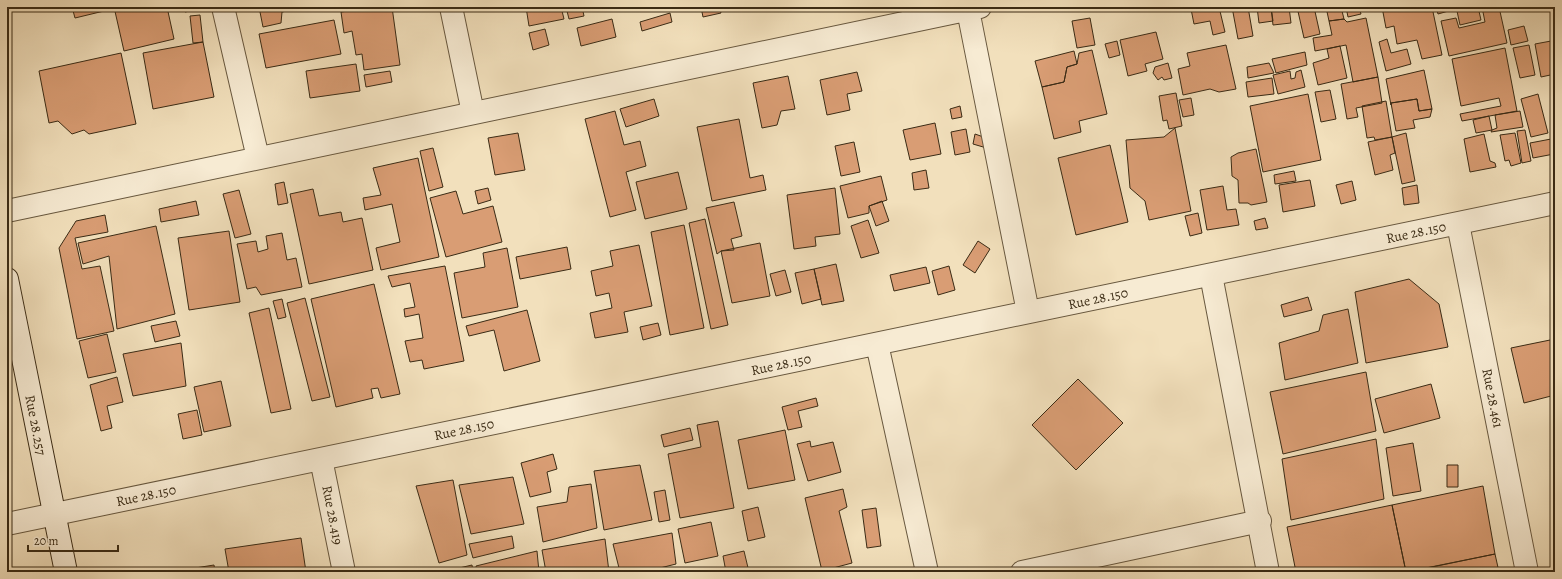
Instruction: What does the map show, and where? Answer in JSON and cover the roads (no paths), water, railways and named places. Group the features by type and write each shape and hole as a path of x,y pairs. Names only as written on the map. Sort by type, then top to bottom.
{"street":[{"path":"223,7 258,158"},
{"path":"451,7 473,113"},
{"path":"7,211 974,8 1028,312"},
{"name":"Rue 28.150","path":"7,524 1555,204"},
{"name":"Rue 28.461","path":"1458,224 1527,572"},
{"path":"1211,275 1260,521 1268,572"},
{"name":"Rue 28.257","path":"7,278 66,572"},
{"path":"877,344 927,572"},
{"name":"Rue 28.419","path":"321,459 344,572"},
{"path":"1022,572 1260,521"}]}
